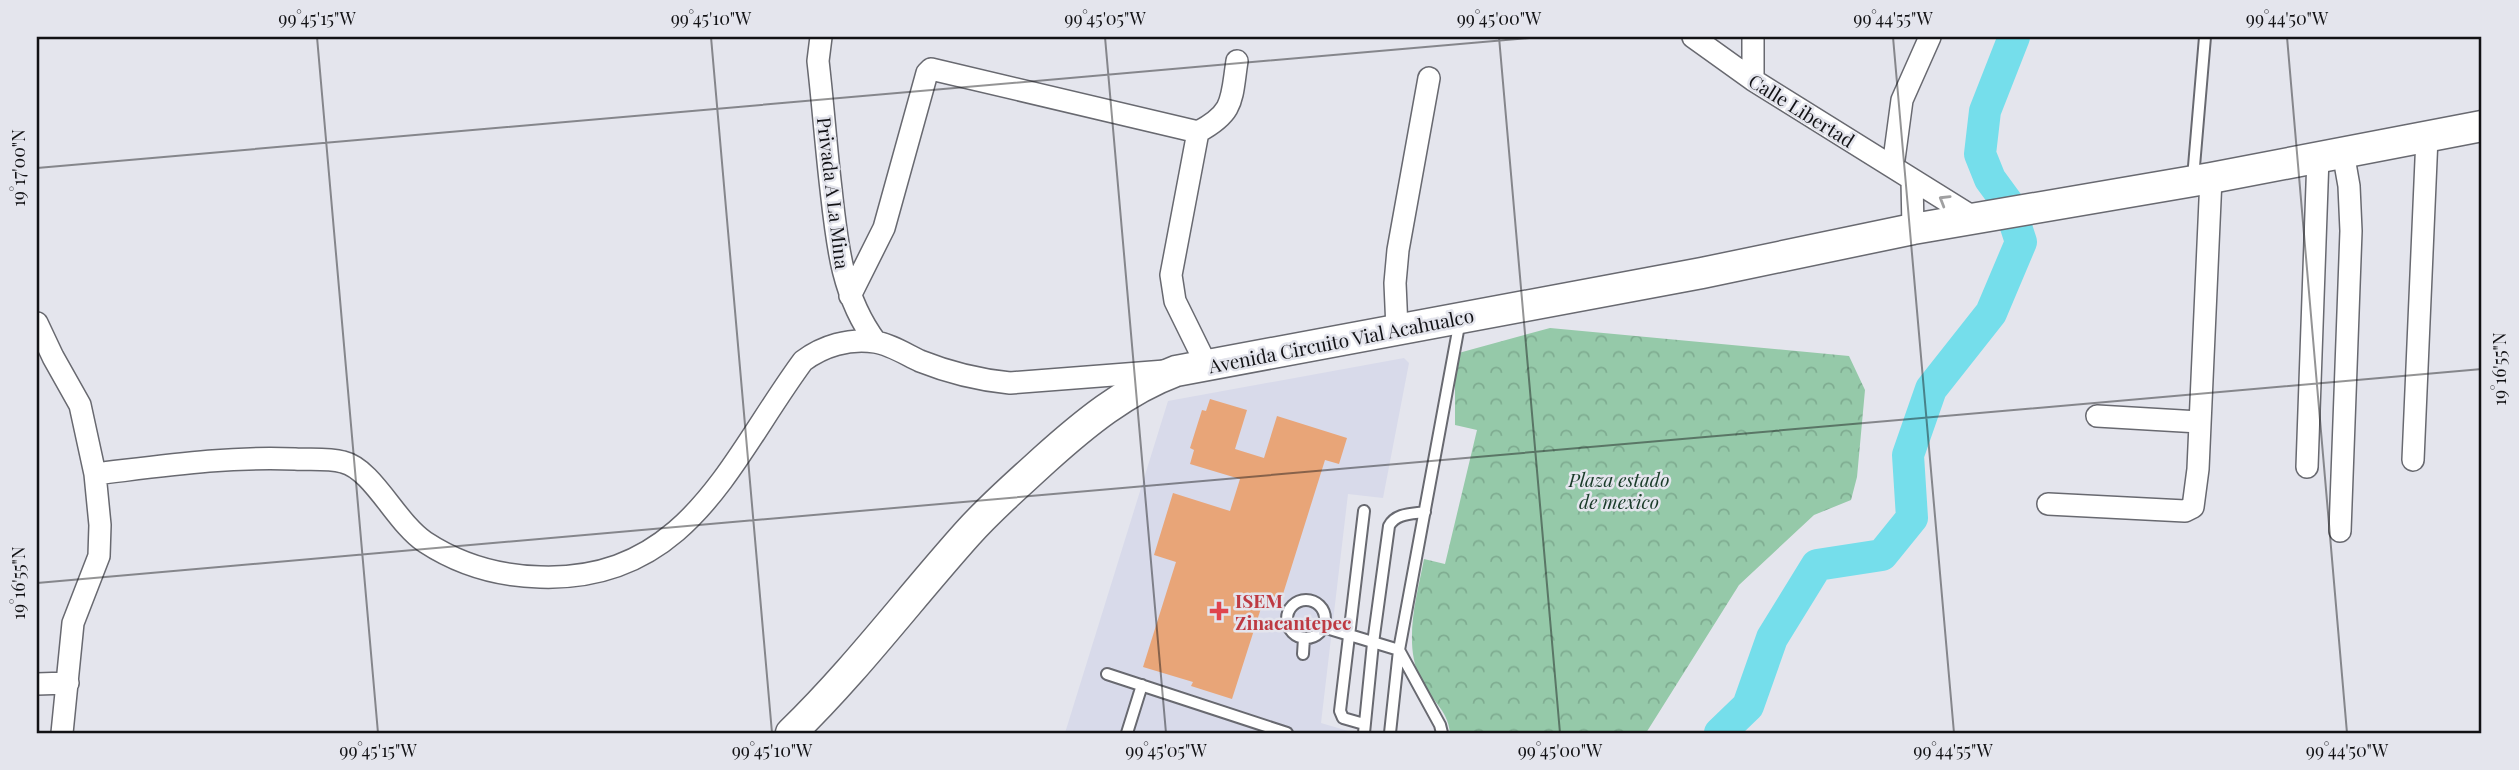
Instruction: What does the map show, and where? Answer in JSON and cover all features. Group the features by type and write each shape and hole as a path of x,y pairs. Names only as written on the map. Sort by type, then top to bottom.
{"street":[{"name":"Privada A La Mina","path":"821,37 818,61 837,245 850,296 876,342"},
{"name":"Calle Libertad","path":"1693,37 1753,80 1912,180 1985,218"},
{"path":"1753,37 1753,80"},
{"path":"1893,167 1902,100 1930,37"},
{"path":"850,296 884,228 927,74 931,69 1198,132 1217,122 1231,106 1237,61"},
{"path":"1397,328 1395,283 1398,250 1429,78"},
{"name":"Avenida Circuito Vial Acahualco","path":"791,733 857,665 944,560 998,502 1098,415 1144,384 1176,371 1702,273 1913,229 2482,127"},
{"path":"1198,132 1171,275 1175,301 1207,366"},
{"path":"2413,460 2427,137"},
{"path":"2307,467 2311,338 2330,155"},
{"path":"2330,155 2349,186 2351,231 2340,531"},
{"path":"2048,504 2190,509 2195,503 2199,422 2202,179"},
{"path":"1912,180 1913,229"},
{"path":"37,323 80,405 95,474 100,524 99,556 73,623 62,733"},
{"path":"2311,338 2347,340"},
{"path":"95,474 255,457 343,462 365,474 404,524 424,541 472,566 502,574 563,578 589,575 617,566 646,552 695,515 717,490 803,361 816,351 830,346 876,342 947,371 985,381 1043,382 1154,370 1176,371"},
{"path":"2097,416 2199,422"},
{"path":"37,684 68,683"}],"lane":[{"path":"2202,179 2205,37"},
{"path":"1390,733 1399,650 1461,317"},
{"path":"1364,511 1340,711 1343,718 1364,729 1389,526 1392,520 1400,515 1425,512"},
{"path":"1307,599 1319,604 1325,615 1324,627 1315,636 1304,638 1297,636 1288,626 1287,613 1295,603 1307,599"},
{"path":"1324,627 1399,650 1442,733"},
{"path":"1303,654 1304,638"},
{"path":"1107,674 1287,733"},
{"path":"1127,733 1142,685"}],"shaded area":[{"name":"ISEM Zinacantepec","path":"1404,358 1409,363 1383,498 1348,494 1321,723 1355,733 1065,733 1168,401"}],"green space":[{"name":"Plaza estado de mexico","path":"1550,328 1849,356 1865,390 1857,477 1851,500 1814,515 1739,585 1646,733 1450,733 1446,717 1420,678 1412,649 1412,634 1424,559 1445,564 1477,430 1455,425 1455,354"}],"building":[{"path":"1210,399 1247,410 1235,449 1264,458 1277,416 1347,438 1339,464 1325,460 1278,610 1262,605 1232,699 1191,686 1193,682 1143,667 1176,562 1154,555 1173,493 1230,511 1240,479 1190,464 1194,450 1190,448 1202,410 1206,411"}],"waterway":[{"path":"1720,733 1748,706 1772,638 1817,565 1882,555 1912,518 1908,455 1931,389 1991,313 2021,242 2009,205 1990,179 1980,154 1985,111 2014,37"}],"place":[{"name":"ISEM Zinacantepec","path":"1219,611"}]}
